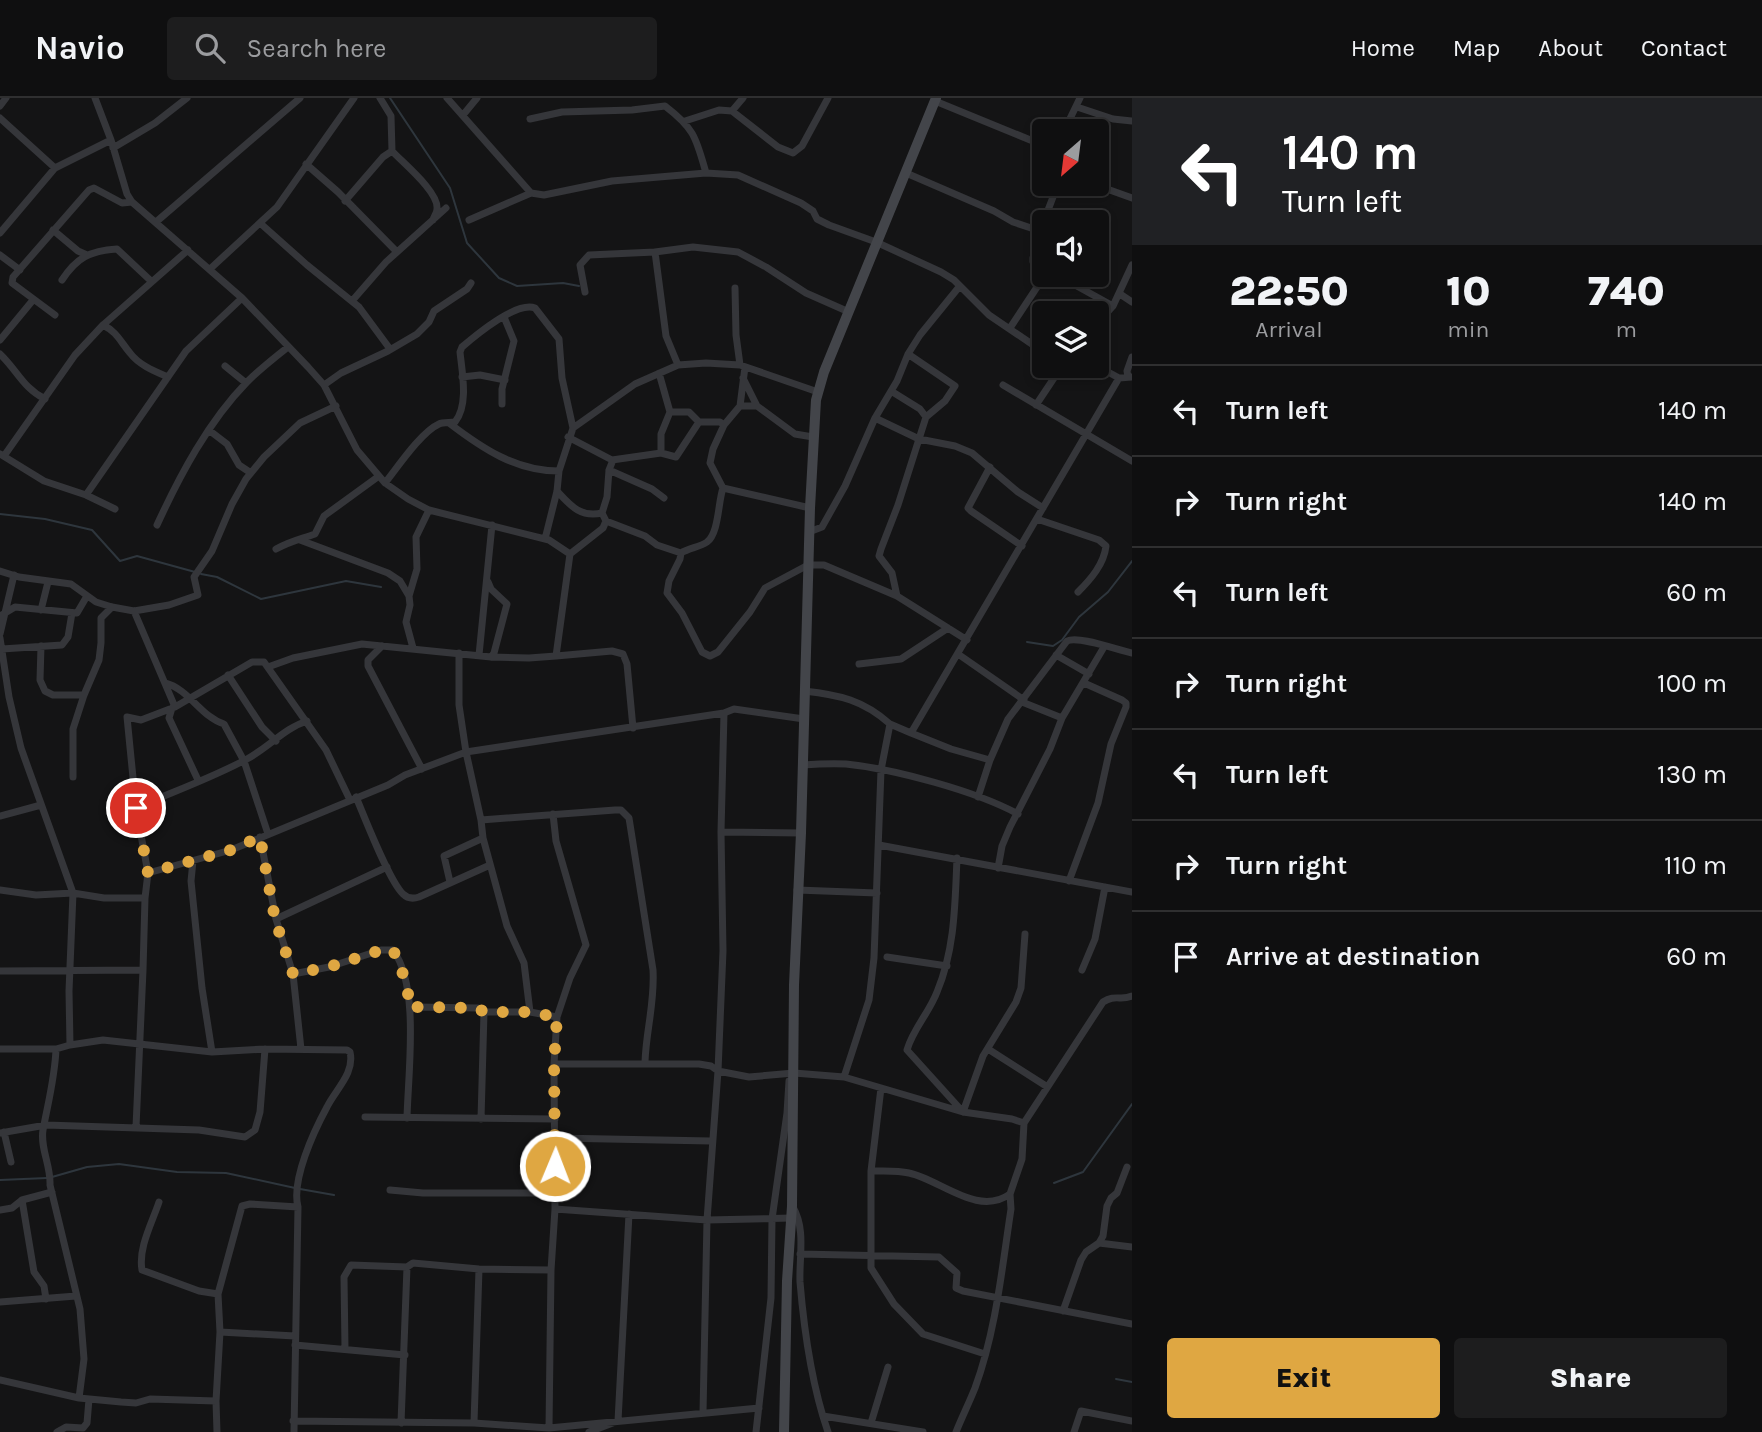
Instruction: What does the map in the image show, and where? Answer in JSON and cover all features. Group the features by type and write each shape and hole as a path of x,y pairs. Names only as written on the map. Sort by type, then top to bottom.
{"main road":[{"path":"784,1428 787,1282 792,1218 791,1073 797,890 810,508 818,392 876,242 936,100"}],"street":[{"path":"0,106 6,98"},
{"path":"95,98 132,202 242,298 324,385 357,450 385,483 429,510 545,539 570,554"},
{"path":"0,233 55,169 155,123 187,98"},
{"path":"156,222 300,98"},
{"path":"211,269 277,207 354,98"},
{"path":"380,98 391,116 392,151 436,200 437,209 433,220"},
{"path":"447,98 531,193"},
{"path":"463,116 477,98"},
{"path":"732,111 743,98"},
{"path":"685,121 719,110 732,111 778,148 793,153 802,146 828,98"},
{"path":"1070,119 1080,98"},
{"path":"936,100 1032,141"},
{"path":"530,119 562,112 665,106 685,121 697,141 706,173"},
{"path":"1077,107 1113,119 1132,121"},
{"path":"0,118 55,169"},
{"path":"345,201 383,157 392,151"},
{"path":"306,164 338,192 397,252"},
{"path":"469,220 531,193 544,194 612,181 706,173 737,175 801,203 813,212 817,219 829,225 876,242 941,272 954,280 989,315 1032,344"},
{"path":"906,173 1032,228"},
{"path":"55,314 12,283 13,277 89,190 94,188 122,203 132,202"},
{"path":"1110,190 1132,198"},
{"path":"352,301 397,252 446,208"},
{"path":"260,223 352,301 369,319 390,349"},
{"path":"53,230 78,251 87,255"},
{"path":"584,292 580,265 589,256 693,247 738,253 766,267 806,293 849,312"},
{"path":"62,281 75,262 87,255 94,251 117,249 150,281"},
{"path":"115,509 86,495 44,481 2,455 75,355 150,281 188,250"},
{"path":"655,252 666,336 678,365"},
{"path":"0,255 20,270"},
{"path":"1109,310 1120,294 1132,265"},
{"path":"324,385 341,373 417,334 429,322 434,312 467,289 471,283"},
{"path":"809,532 822,527 845,486 875,418 908,354 959,287"},
{"path":"1010,328 1037,287"},
{"path":"1079,287 1113,306"},
{"path":"735,288 736,335 743,377 740,406 724,425 710,463 723,488 713,533 707,541 691,546 681,553 668,581 667,593 682,613 702,652 710,656 718,652 765,588 808,565 824,565 897,596 967,640"},
{"path":"1120,294 1132,302"},
{"path":"86,495 186,351 242,298"},
{"path":"0,340 33,300"},
{"path":"385,483 424,437 439,424 455,422 461,411 462,347 489,324 531,306 559,339 562,379 573,428"},
{"path":"502,404 514,341 503,317"},
{"path":"103,325 117,332 130,354 144,365 168,377"},
{"path":"157,525 179,477 210,431 246,383 288,347"},
{"path":"0,354 15,368 20,380 36,395 45,399"},
{"path":"897,596 892,573 879,556 926,418 945,401 955,386 908,354"},
{"path":"1109,373 1119,378 1130,377 1128,368 1132,357"},
{"path":"545,539 559,471 573,428 635,384 678,365 706,363 743,366 818,392"},
{"path":"225,366 246,383"},
{"path":"659,373 670,412 661,434 661,453"},
{"path":"462,377 480,376 505,380"},
{"path":"743,377 757,406 795,434 813,437"},
{"path":"1036,405 1054,378"},
{"path":"911,733 1119,378"},
{"path":"1003,385 1132,461"},
{"path":"891,391 920,409 926,418"},
{"path":"740,406 757,406"},
{"path":"0,570 48,582 71,584 87,596 112,607 134,611 169,605 198,595 194,577 212,551 232,503 251,473 300,423 336,407"},
{"path":"670,412 690,412 699,422 720,422 724,425"},
{"path":"875,418 919,439 955,446 972,453 1018,492 1043,508"},
{"path":"568,437 613,460 661,453 676,457 699,422"},
{"path":"449,423 506,461 545,471 559,471"},
{"path":"210,431 227,444 239,465 251,473"},
{"path":"613,460 602,513 606,522 681,553"},
{"path":"990,467 968,508 1022,546"},
{"path":"609,470 652,489 664,498"},
{"path":"300,540 315,534 324,516 379,476"},
{"path":"723,488 810,508"},
{"path":"557,491 572,508 589,515 602,513"},
{"path":"413,648 406,622 409,596 417,569 416,537 429,510"},
{"path":"1037,520 1106,545 1094,576 1078,592"},
{"path":"556,656 570,554 603,528 606,522"},
{"path":"478,655 492,525"},
{"path":"276,548 292,540 300,540 388,573 400,582 409,596"},
{"path":"14,575 2,615 0,636 9,697 21,748 73,893 68,1001 70,1045"},
{"path":"487,581 491,589 507,604 491,657"},
{"path":"41,610 48,582"},
{"path":"2,615 15,607 72,613 81,609 87,596"},
{"path":"73,778 73,729 99,660 101,618 112,607"},
{"path":"134,611 173,707 169,718 198,780"},
{"path":"2,649 62,645 72,613"},
{"path":"859,664 901,659 948,628"},
{"path":"978,797 1007,719 1067,641 1072,638 1132,653"},
{"path":"268,667 293,657 362,644 491,657 529,658 612,652 623,654 627,664 633,729"},
{"path":"41,646 40,680 45,691 52,695 84,695"},
{"path":"382,646 368,660 368,666 422,769"},
{"path":"998,868 1002,846 1010,827 1050,749 1062,719 1104,647"},
{"path":"458,653 459,705 483,838 507,926 524,963 530,1012"},
{"path":"958,654 1023,701 1062,719"},
{"path":"1056,655 1089,674"},
{"path":"136,1127 148,873 136,808 127,717 141,720 189,699 252,662 264,662 326,750 401,892 412,899 490,865"},
{"path":"229,675 262,727 276,741"},
{"path":"165,683 174,685 214,722 224,724 244,761 264,835 275,919 293,974 301,1049"},
{"path":"1069,881 1098,803 1111,744 1126,707 1122,700 1084,683"},
{"path":"804,691 837,694 851,699 875,710 890,724 951,750 990,760"},
{"path":"148,873 231,850 466,752 633,729 734,709 804,719"},
{"path":"703,1413 707,1220 718,1071 723,951 721,832 724,713"},
{"path":"136,808 244,761 276,741 292,726 307,721"},
{"path":"844,1077 869,1000 877,893 881,770 890,724"},
{"path":"802,765 844,764 881,770 978,797 1018,814"},
{"path":"0,816 41,805"},
{"path":"481,820 615,810 621,810 629,818 653,970 654,993 646,1035 645,1062"},
{"path":"549,1428 557,1017 570,978 586,945 559,853 553,814"},
{"path":"721,832 801,833"},
{"path":"450,882 444,856 483,838"},
{"path":"879,845 1132,892"},
{"path":"957,858 954,926 947,967 936,995 907,1050 963,1112"},
{"path":"193,861 191,881 202,988 212,1052"},
{"path":"275,919 387,867"},
{"path":"1082,970 1095,939 1105,887"},
{"path":"1,889 36,895 73,893 104,898 145,898"},
{"path":"797,890 877,893"},
{"path":"963,1112 988,1048 1016,1002 1021,988 1025,934"},
{"path":"293,974 329,967 381,950 393,950 401,967 412,1009 407,1118"},
{"path":"887,957 947,967"},
{"path":"0,971 143,970"},
{"path":"956,1432 975,1387 985,1354 1012,1209 1010,1194 1022,1159 1024,1123 1103,1002 1112,997 1132,996"},
{"path":"412,1009 478,1008 484,1012 530,1012 557,1017"},
{"path":"481,1119 484,1012"},
{"path":"0,1049 56,1049 103,1040 212,1052 265,1049 350,1052 350,1070 317,1126 299,1180 293,1432"},
{"path":"988,1048 1046,1086"},
{"path":"56,1049 54,1080 43,1129 44,1148 80,1309 84,1359 79,1398"},
{"path":"12,1162 2,1132 46,1125 199,1130 246,1137 255,1130 260,1112 265,1049"},
{"path":"554,1064 699,1064 749,1077 791,1073 844,1077 963,1112 1024,1123"},
{"path":"756,1432 771,1298 772,1219 791,1073"},
{"path":"881,1088 871,1171 871,1268 894,1304 923,1334 985,1354"},
{"path":"365,1117 555,1119"},
{"path":"556,1138 711,1141"},
{"path":"1063,1311 1081,1260 1103,1236 1107,1206 1117,1193 1127,1167"},
{"path":"871,1171 906,1172 978,1200 991,1202 1010,1194"},
{"path":"0,1210 12,1208 22,1200 51,1188"},
{"path":"390,1190 423,1193 555,1194"},
{"path":"22,1200 34,1272 44,1286 46,1299"},
{"path":"159,1202 144,1244 142,1270 218,1294"},
{"path":"217,1432 220,1332 218,1294 242,1206 297,1203"},
{"path":"792,1206 801,1228 804,1326 825,1429"},
{"path":"555,1209 707,1220 792,1218"},
{"path":"618,1421 629,1214"},
{"path":"1099,1243 1132,1247"},
{"path":"800,1254 939,1257 957,1273 956,1288 1132,1324"},
{"path":"345,1349 344,1277 351,1265 407,1267 413,1263 479,1269 551,1270"},
{"path":"401,1423 407,1267"},
{"path":"474,1423 479,1269"},
{"path":"0,1302 76,1296"},
{"path":"220,1332 295,1336"},
{"path":"296,1345 405,1355"},
{"path":"871,1423 888,1367"},
{"path":"0,1380 79,1398 136,1403 150,1399 216,1402"},
{"path":"57,1432 66,1427 83,1428 87,1423 89,1399"},
{"path":"293,1422 474,1423 549,1428 759,1408"},
{"path":"1074,1432 1081,1411 1132,1420"},
{"path":"822,1416 923,1432"},
{"path":"363,1421 363,1432"},
{"path":"589,1432 618,1421"}],"waterway":[{"path":"390,98 450,188 467,243 499,278 517,286 563,283 579,286"},
{"path":"0,514 45,519 92,530 120,561 137,556 195,572"},
{"path":"1027,642 1053,646 1062,640 1079,617 1108,592 1132,561"},
{"path":"201,574 217,577 261,599 346,581 381,587"},
{"path":"1054,1183 1083,1172 1132,1104"},
{"path":"52,1177 87,1167 119,1164 177,1172 226,1173 295,1188"},
{"path":"0,1180 47,1178"},
{"path":"300,1189 334,1195"},
{"path":"1116,1379 1132,1382"}],"route":[{"path":"136,808 148,873 231,850 260,837 275,919 293,974 329,967 381,950 393,950 401,967 412,1009 478,1008 484,1012 530,1012 557,1017 554,1064 555,1166"}]}
